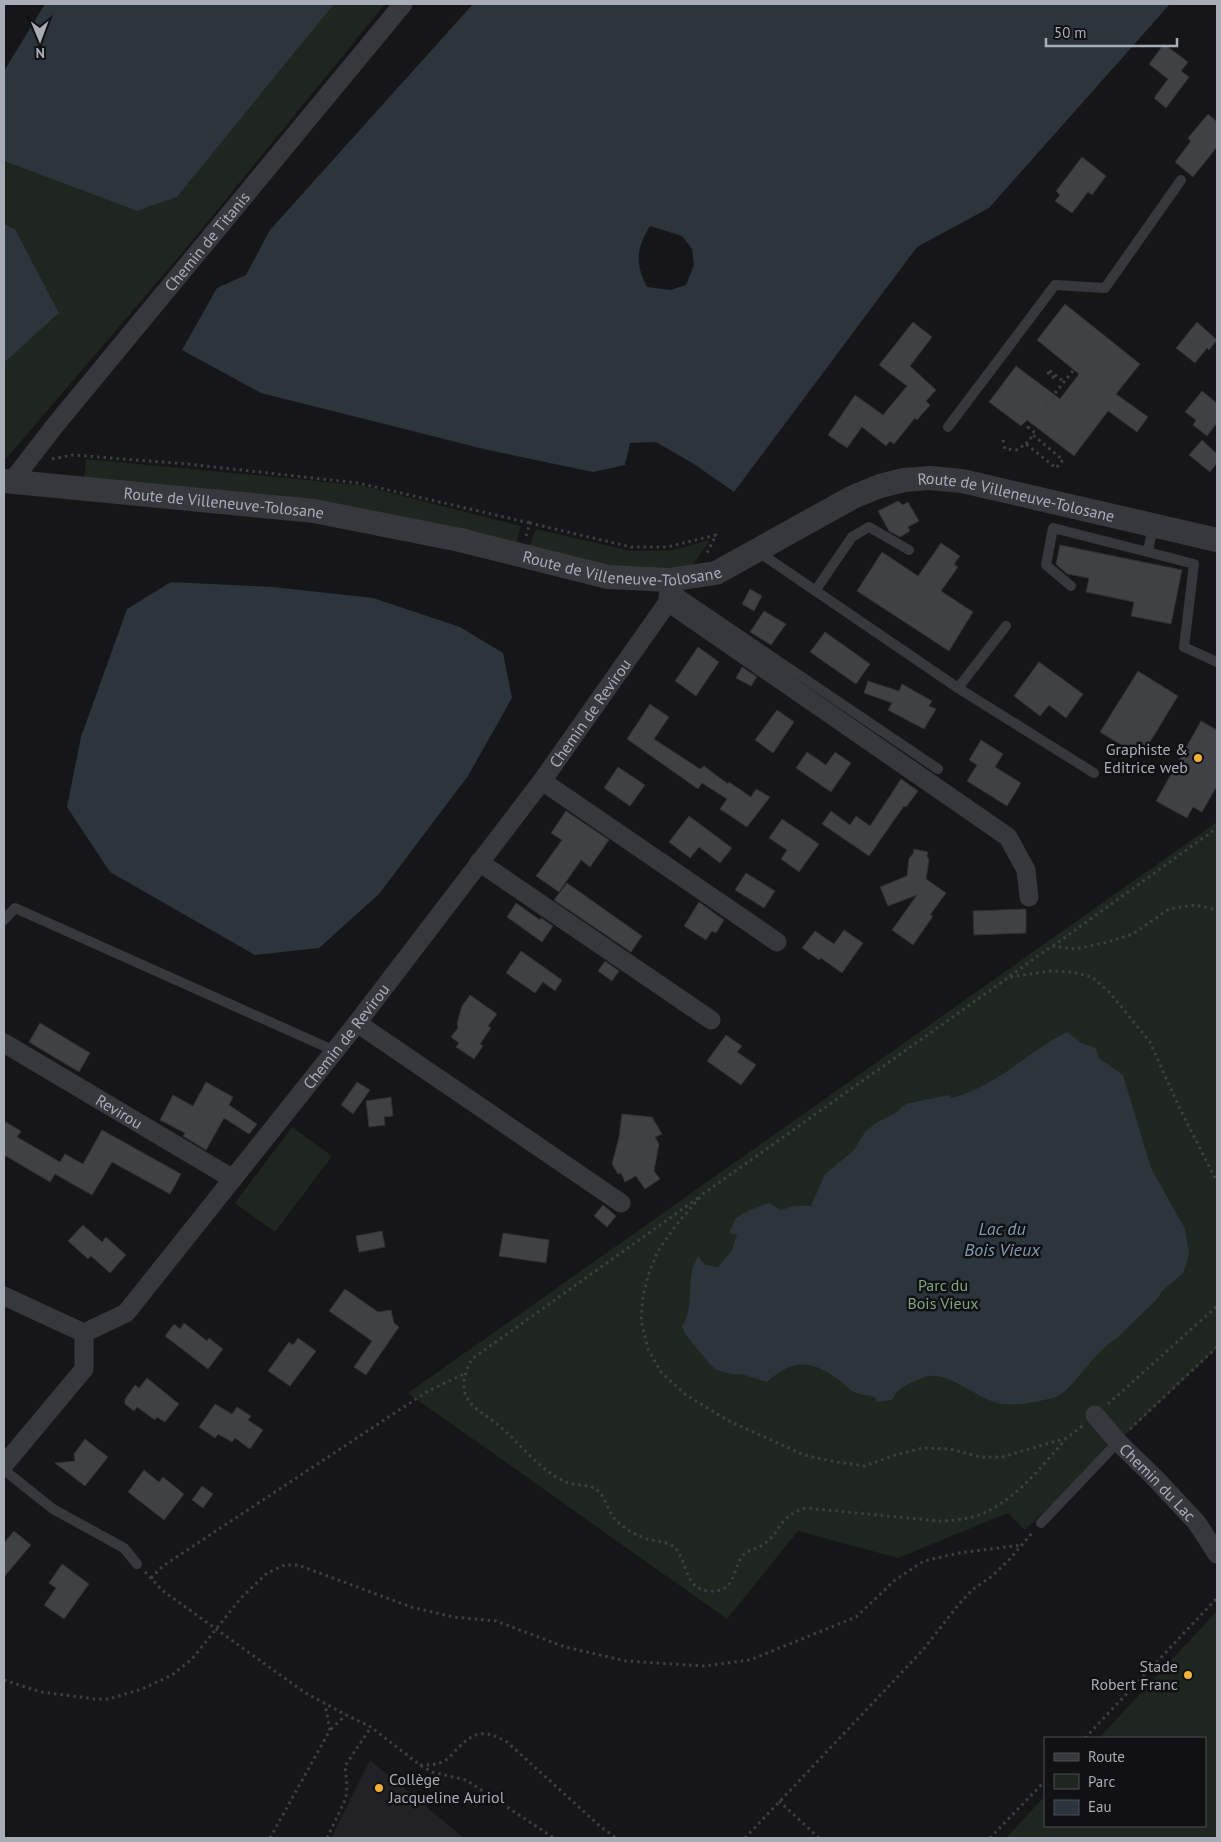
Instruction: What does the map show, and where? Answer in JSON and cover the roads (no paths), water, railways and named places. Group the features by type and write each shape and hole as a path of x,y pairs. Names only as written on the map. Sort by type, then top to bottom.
{"street":[{"name":"Chemin de Titanis","path":"14,475 402,4"},
{"name":"Route de Villeneuve-Tolosane","path":"14,475 172,498 314,511 460,540 668,590 695,576 716,573 853,496 904,480 930,478 962,481 1217,540"},
{"name":"Chemin de Revirou","path":"84,1333 126,1313 357,1023 542,781 668,590"},
{"path":"668,590 1008,838 1026,870 1029,897"},
{"path":"542,781 777,942"},
{"path":"479,862 710,1020"},
{"path":"357,1023 621,1203"},
{"name":"Revirou","path":"4,1043 233,1179"},
{"path":"4,1296 84,1333 84,1369 4,1465"},
{"name":"Chemin du Lac","path":"1095,1415 1118,1442 1197,1522 1217,1554"}],"lane":[{"path":"948,427 1055,285 1105,288 1181,180"},
{"path":"1148,552 1153,525"},
{"path":"815,591 852,537 869,527 909,550"},
{"path":"1071,586 1046,565 1053,528 1194,564 1184,647 1217,662"},
{"path":"756,551 958,688 1094,773"},
{"path":"668,590 938,769"},
{"path":"958,688 1006,626"},
{"path":"4,920 15,908 334,1051"},
{"path":"1041,1523 1118,1442"},
{"path":"4,1470 53,1509 124,1548 137,1564"}],"water":[{"path":"45,4 334,4 177,197 137,211 4,161 4,71"},
{"path":"473,4 1170,4 989,208 917,247 734,492 694,464 656,442 630,443 625,465 593,472 488,450 261,393 182,350 217,288 246,275 270,230","holes":["650,226 682,236 692,249 694,265 686,285 670,290 647,287 640,271 639,256 642,242"]},
{"path":"4,224 15,229 59,313 4,363"},
{"path":"171,582 273,587 373,598 460,627 503,653 512,698 468,776 379,894 319,948 255,955 110,872 67,807 81,737 127,609"},
{"name":"Lac du Bois Vieux","path":"1067,1032 1081,1043 1096,1049 1099,1058 1123,1075 1151,1168 1185,1229 1189,1253 1183,1273 1162,1291 1157,1299 1116,1339 1100,1352 1069,1387 1056,1397 1030,1403 1003,1404 985,1398 947,1378 929,1376 904,1386 892,1400 877,1402 875,1397 854,1392 833,1376 814,1366 805,1364 787,1368 767,1382 741,1374 717,1370 710,1364 685,1334 682,1326 688,1313 692,1271 698,1256 705,1265 718,1267 732,1250 737,1235 729,1233 736,1218 769,1203 781,1210 794,1206 811,1206 825,1174 854,1150 865,1132 876,1123 894,1114 906,1104 948,1095 952,1098 984,1085"}],"place":[{"name":"Graphiste & Editrice web","path":"1198,758"},
{"name":"Stade Robert Franc","path":"1188,1675"},
{"name":"Collège Jacqueline Auriol","path":"379,1788"}],"park label":[{"name":"Parc du Bois Vieux","path":"943,1294"}]}
